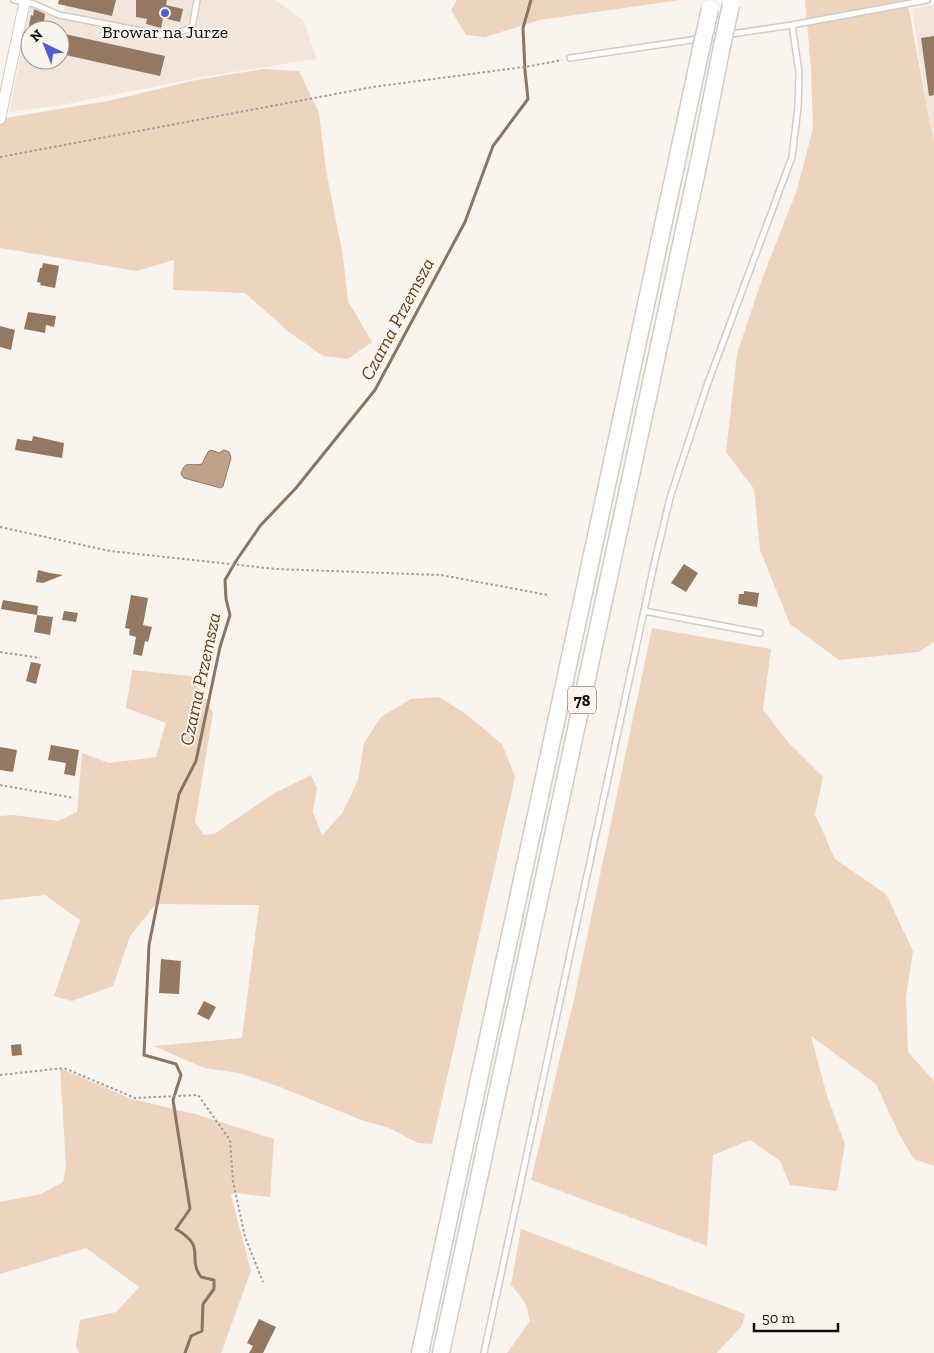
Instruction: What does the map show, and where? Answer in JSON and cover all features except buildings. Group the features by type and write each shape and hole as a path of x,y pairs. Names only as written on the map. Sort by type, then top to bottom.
{"main road":[{"name":"78","path":"441,1353 732,3"},
{"name":"78","path":"420,1353 711,4"}],"street":[{"path":"0,119 25,2"}],"lane":[{"path":"14,0 34,4 59,15 168,36 192,28 197,0"},
{"path":"570,58 792,25 927,0"},
{"path":"484,1353 670,498 706,388 792,157 798,115 799,72 792,25"},
{"path":"644,611 760,633"}],"path":[{"path":"0,157 374,87 518,68 570,58"},
{"path":"0,527 110,551 276,569 440,575 548,595"},
{"path":"0,652 40,658"},
{"path":"0,785 74,798"},
{"path":"0,1075 64,1068 135,1098 198,1095 230,1140 233,1181 245,1237 263,1282"}],"shaded area":[{"path":"67,0 275,0 304,21 316,59 203,77 56,106 9,112 20,58 20,70 70,70 70,20 27,20 31,1 64,12"},
{"path":"457,0 680,0 540,20 485,37 466,35 451,10"},
{"path":"805,0 907,0 934,145 934,642 919,652 839,660 790,624 760,550 754,489 726,452 737,354 762,279 797,190 813,128 811,69"},
{"path":"934,5 934,153 912,9"},
{"path":"263,69 299,71 319,113 326,170 343,256 348,301 372,342 348,359 323,356 289,332 245,293 173,290 174,260 137,271 0,248 0,119 113,100 196,80"},
{"path":"211,450 219,453 224,450 229,452 231,458 221,488 184,478 181,474 184,467 188,464 202,464"},
{"path":"652,628 771,649 763,710 788,742 823,777 815,814 835,859 886,894 913,951 906,997 908,1052 934,1081 934,1166 914,1159 899,1134 876,1084 811,1036 827,1096 845,1144 837,1191 790,1185 780,1161 750,1140 713,1155 707,1246 531,1180 574,999"},
{"path":"132,670 191,676 213,713 195,822 204,835 214,834 275,793 311,775 317,788 313,812 322,836 343,812 358,780 364,743 381,717 411,699 439,697 466,714 502,744 515,777 432,1144 418,1143 389,1128 364,1121 280,1087 239,1073 204,1068 154,1046 242,1038 259,905 156,904 130,936 113,986 72,1001 54,996 80,920 45,895 0,900 0,816 13,815 58,821 77,812 82,753 109,763 156,757 166,723 126,708"},
{"path":"60,1068 132,1099 195,1114 274,1139 270,1197 235,1193 231,1195 251,1271 221,1353 79,1353 76,1346 80,1320 116,1312 139,1287 86,1248 0,1274 0,1202 41,1194 63,1182 66,1166"},
{"path":"521,1229 745,1314 742,1326 717,1353 507,1353 530,1321 525,1302 511,1285"}],"waterway":[{"name":"Czarna Przemsza","path":"185,1353 191,1336 202,1331 203,1304 214,1289 214,1280 201,1277 195,1263 194,1247 186,1236 176,1229 190,1209 173,1100 181,1075 176,1064 144,1055 149,945 179,794 196,761 220,647 230,615 226,599 225,580 260,526 296,488 375,390 465,222 493,146 528,99 523,28 531,0"}],"place":[{"name":"Browar na Jurze","path":"165,13"}]}
